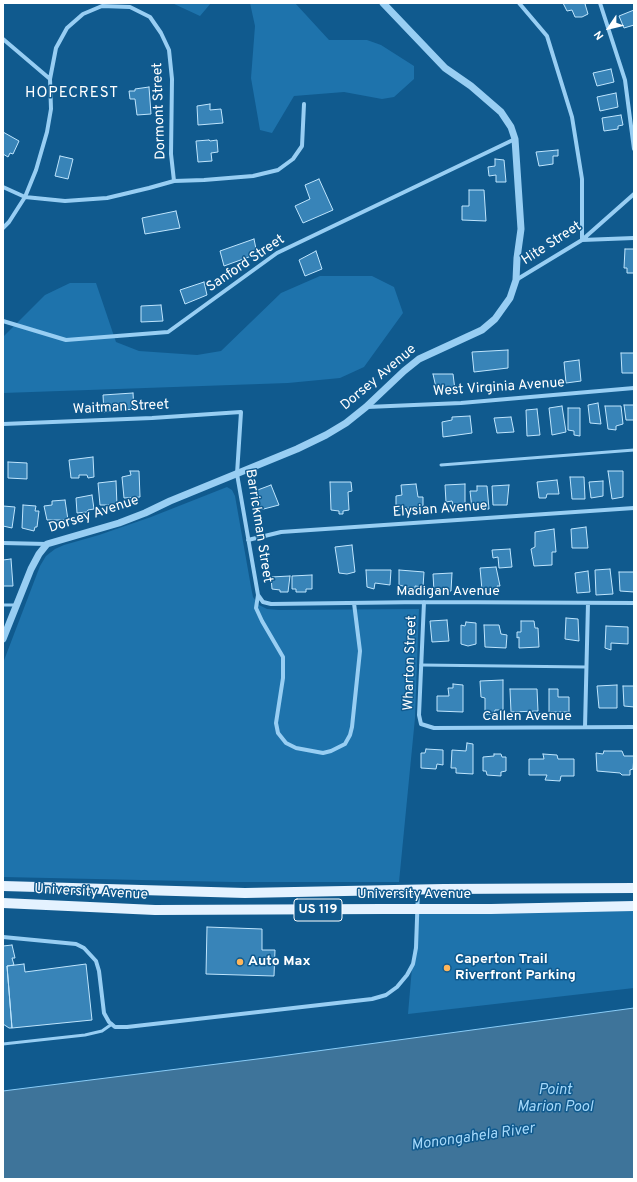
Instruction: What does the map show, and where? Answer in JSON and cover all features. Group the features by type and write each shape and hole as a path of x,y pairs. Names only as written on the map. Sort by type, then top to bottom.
{"main road":[{"name":"University Avenue","path":"3,886 245,893 634,888"},
{"name":"University Avenue","path":"3,903 155,910 491,909 634,906"}],"street":[{"name":"Dorsey Avenue","path":"3,639 31,569 39,554 47,544 119,523 326,435 346,423 366,407 419,359 482,330 495,319 510,298 516,280 521,229 515,139 511,127 501,112 471,86 445,68 383,3"},
{"path":"519,3 547,36 572,117 582,179 582,240 634,238"},
{"path":"600,3 625,80 634,149"},
{"name":"Dormont Street","path":"3,228 9,222 25,197 36,170 48,132 51,109 50,80 56,48 67,28 83,14 102,6 130,7 150,17 161,33 169,50 172,79 172,154 174,181"},
{"path":"3,39 50,80"},
{"path":"3,187 25,197 65,201 107,198 174,181 253,176 278,170 292,160 302,146 304,104"},
{"name":"Sanford Street","path":"3,321 66,340 168,332 277,253 515,139"},
{"name":"Hite Street","path":"516,280 582,240 634,194"},
{"name":"West Virginia Avenue","path":"366,407 461,402 634,388"},
{"name":"Barrickman Street","path":"240,412 237,474 258,595 256,608 283,657 283,678 276,723 278,733 286,743 296,748 323,753 345,744 350,735 360,652 354,603"},
{"name":"Waitman Street","path":"3,424 152,418 240,412"},
{"name":"Elysian Avenue","path":"248,540 281,532 634,508"},
{"path":"3,543 47,544"},
{"name":"Barrickman Street","path":"258,595 263,602"},
{"name":"Madigan Avenue","path":"263,602 271,604 424,602 634,604"},
{"name":"Wharton Street","path":"421,724 419,715 424,602"},
{"path":"585,727 588,603"},
{"name":"Callen Avenue","path":"421,724 434,728 634,727"},
{"path":"3,937 76,944 84,948 96,961 99,971 104,1013 109,1022 115,1027 128,1027 372,1000 386,995 397,987 407,975 413,964 416,948 416,909 418,890"}],"lane":[{"path":"441,465 634,450"},
{"path":"3,605 16,605"},
{"path":"421,666 586,667"},
{"path":"3,1044 85,1035 102,1031 112,1024"}],"shaded area":[{"path":"172,3 211,3 200,16"},
{"path":"250,3 295,3 329,40 367,40 381,45 414,66 414,79 394,97 382,99 344,92 294,96 272,133 260,130 251,78 255,26"},
{"path":"320,276 372,276 394,287 403,313 364,367 340,378 288,383 3,393 3,337 45,295 70,283 96,283 116,342 139,351 197,355 221,351 281,293"},
{"path":"227,487 232,490 235,496 253,597 259,605 267,609 279,610 419,609 415,718 399,882 233,882 3,877 3,663 40,566 46,556 55,549 64,545 99,535 151,517"},
{"path":"634,905 634,988 408,1014 417,909"}],"water":[{"name":"Point Marion Pool","path":"634,1008 634,1179 3,1179 3,1091 273,1057"}],"building":[{"path":"563,3 588,3 585,4 588,14 582,17 575,17 572,10 567,11"},
{"path":"634,10 634,25 624,28 619,16"},
{"path":"611,69 614,82 597,86 593,73"},
{"path":"149,87 151,114 137,115 135,99 130,99 129,91"},
{"path":"616,93 618,107 600,111 597,97"},
{"path":"210,104 210,110 221,109 223,123 198,125 197,106"},
{"path":"621,115 623,125 618,126 618,129 604,131 602,118"},
{"path":"3,132 19,141 13,154 10,153 8,157 3,154"},
{"path":"217,140 218,152 211,153 212,161 198,162 196,141"},
{"path":"558,150 558,156 553,156 553,164 539,166 536,152"},
{"path":"60,156 73,159 68,179 55,176"},
{"path":"495,159 504,160 506,182 496,182 496,175 489,176 488,167 495,166"},
{"path":"319,179 333,210 303,223 295,206 310,199 305,185"},
{"path":"469,190 484,190 486,221 462,220 462,206 469,206"},
{"path":"176,211 180,228 145,234 142,218"},
{"path":"254,239 257,254 224,266 220,251"},
{"path":"625,249 634,249 634,273 627,273 627,268 624,268"},
{"path":"316,251 322,269 305,276 299,260"},
{"path":"204,282 207,295 185,304 180,290"},
{"path":"161,305 163,321 141,322 141,306"},
{"path":"508,350 508,368 474,372 472,352"},
{"path":"621,353 634,353 634,373 622,373"},
{"path":"579,360 581,381 566,383 564,362"},
{"path":"433,374 453,374 455,390 437,392"},
{"path":"133,393 134,409 104,412 103,395"},
{"path":"598,403 601,424 590,423 588,405"},
{"path":"624,405 634,405 634,420 626,420"},
{"path":"562,406 566,432 552,435 549,408"},
{"path":"605,406 621,406 623,424 616,426 616,430 608,429"},
{"path":"568,408 580,408 580,436 574,435 574,431 568,430"},
{"path":"537,409 540,435 527,436 526,410"},
{"path":"470,416 472,433 443,437 442,422 452,420 452,417"},
{"path":"511,417 514,432 497,433 494,418"},
{"path":"93,457 94,477 88,478 87,475 79,475 79,478 71,478 69,460"},
{"path":"8,462 27,463 27,479 8,478"},
{"path":"130,471 139,471 140,497 124,498 122,477 131,475"},
{"path":"608,471 623,471 623,497 612,499"},
{"path":"570,477 584,477 585,499 572,499"},
{"path":"557,480 559,494 547,494 546,498 539,498 537,482"},
{"path":"116,481 117,505 100,505 98,483"},
{"path":"603,481 603,496 591,498 589,482"},
{"path":"330,482 351,482 352,491 348,492 349,510 343,511 343,514 339,514 339,511 331,510"},
{"path":"416,484 418,497 423,497 423,508 396,508 396,496 402,495 401,485"},
{"path":"465,484 465,509 455,511 452,501 446,502 445,485"},
{"path":"271,485 279,505 256,511 253,502 258,500 255,491"},
{"path":"509,485 507,505 493,505 492,486"},
{"path":"477,486 487,486 489,509 472,509 470,491 477,491"},
{"path":"92,495 94,509 88,510 87,512 77,513 76,498"},
{"path":"65,500 68,520 47,520 44,506 52,505 52,501"},
{"path":"23,505 36,506 35,511 39,511 37,527 35,527 34,531 22,528"},
{"path":"3,506 15,507 12,528 3,526"},
{"path":"586,527 588,548 572,548 571,529"},
{"path":"554,529 556,552 552,552 552,565 534,566 531,549 535,547 535,532"},
{"path":"352,545 355,572 347,574 339,573 335,547"},
{"path":"510,549 512,567 499,568 498,557 493,558 492,550"},
{"path":"11,559 13,586 3,586 3,560"},
{"path":"496,567 500,586 497,586 498,590 482,590 480,568"},
{"path":"610,569 613,594 596,595 595,570"},
{"path":"366,570 391,570 390,585 375,583 374,589 367,587"},
{"path":"399,570 424,572 423,587 415,586 415,589 399,585"},
{"path":"588,571 590,592 577,593 575,573"},
{"path":"619,572 634,572 634,592 620,591"},
{"path":"452,573 451,591 434,592 433,574"},
{"path":"312,575 312,589 306,589 306,592 296,592 296,589 292,589 292,576"},
{"path":"290,576 288,592 280,592 280,590 272,589 271,577"},
{"path":"566,618 578,619 579,641 565,639"},
{"path":"447,620 449,641 432,642 430,621"},
{"path":"521,621 534,621 535,628 538,628 539,647 519,648 519,637 517,638 517,632 521,632"},
{"path":"466,622 476,623 476,644 468,646 461,644 461,625 465,626"},
{"path":"484,625 499,625 501,634 507,635 506,648 485,647"},
{"path":"606,626 628,627 628,644 611,643 611,650 605,648"},
{"path":"503,680 503,710 495,710 494,715 485,714 485,698 481,697 480,681"},
{"path":"453,684 463,685 463,712 437,711 437,696 449,696 448,688 453,688"},
{"path":"617,685 617,708 599,708 597,686"},
{"path":"623,686 634,686 634,707 624,706"},
{"path":"510,689 537,689 538,711 511,712"},
{"path":"549,689 558,689 558,697 569,697 569,712 549,712"},
{"path":"467,743 473,744 473,774 456,773 456,768 451,768 452,750 466,751"},
{"path":"426,749 443,750 443,765 437,764 436,769 421,768 421,753 425,753"},
{"path":"604,751 622,751 624,756 634,756 633,769 630,770 630,775 597,771 596,753 603,754"},
{"path":"494,754 501,754 502,757 506,757 506,771 501,772 501,776 487,775 486,771 483,771 483,757 494,756"},
{"path":"543,754 557,755 558,759 574,759 574,776 561,776 560,781 545,780 547,775 529,775 529,759 544,759"},
{"name":"Auto Max","path":"207,927 262,929 262,950 275,950 274,976 206,974"},
{"path":"12,945 15,958 12,958 14,965 7,966 12,1028 9,1028 3,1024 3,946"},
{"path":"24,964 25,972 86,964 92,1020 12,1028 7,966"}],"place":[{"name":"Auto Max","path":"240,962"},
{"name":"Caperton Trail Riverfront Parking","path":"447,968"}],"district":[{"name":"HOPECREST","path":"72,94"}],"water label":[{"name":"Monongahela River","path":"473,1138"}]}
